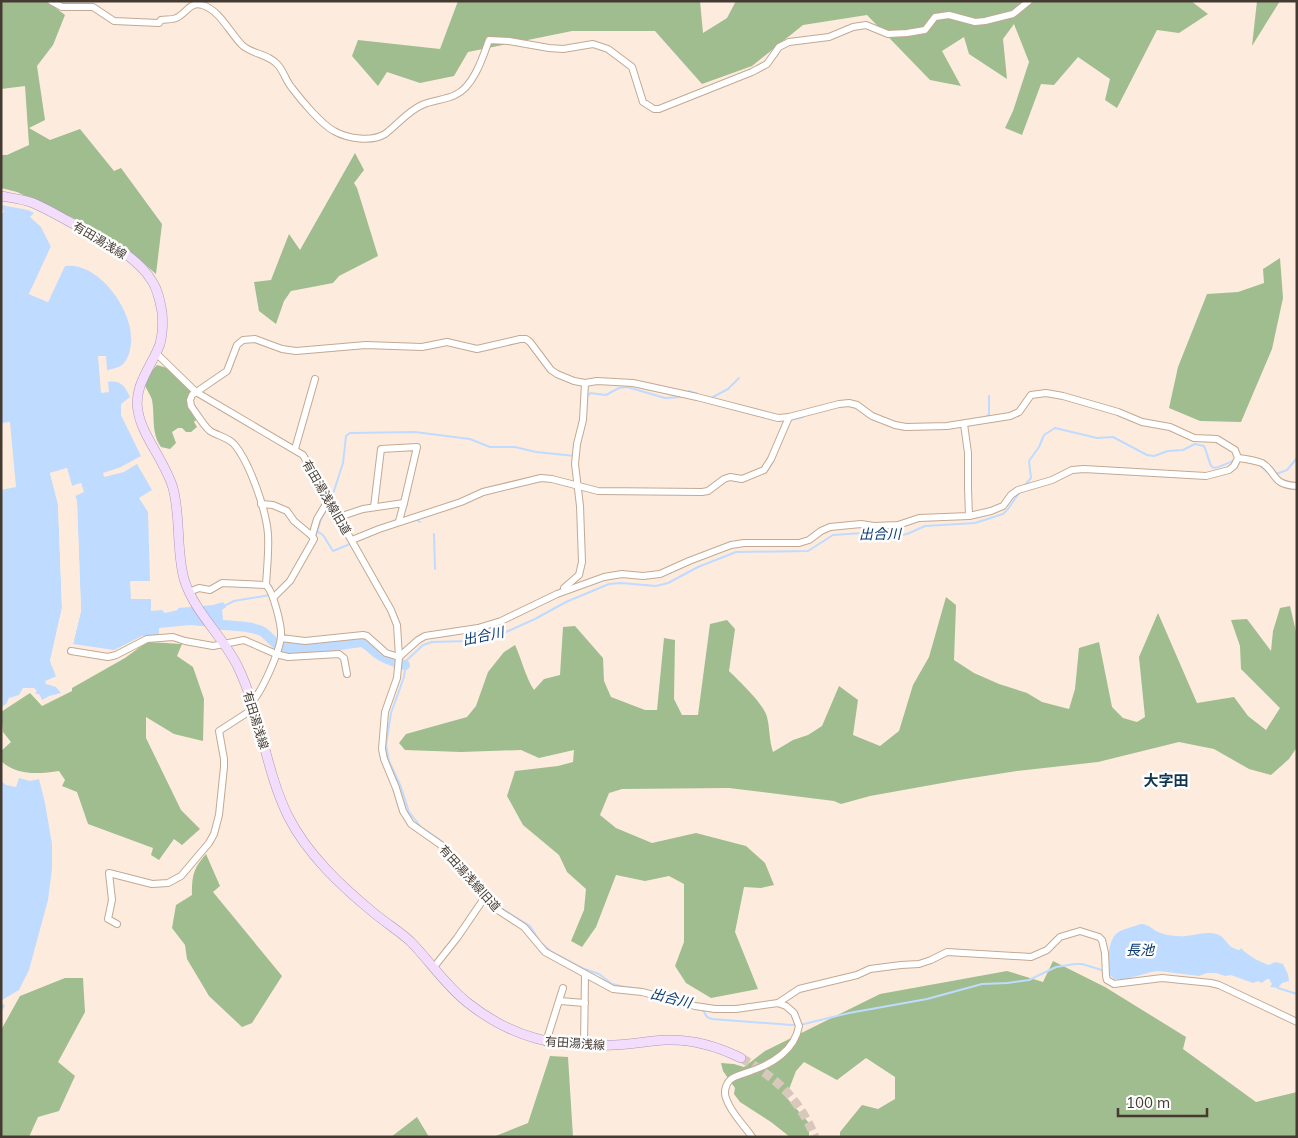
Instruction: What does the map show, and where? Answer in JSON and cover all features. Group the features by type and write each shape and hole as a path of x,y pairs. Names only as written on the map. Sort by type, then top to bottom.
{"main road":[{"name":"有田湯浅線","path":"1,196 25,201 43,208 113,246 145,271 158,292 162,334 156,353 140,386 138,409 143,425 166,468 174,493 181,566 194,603 224,643 238,668 252,706 282,804 296,830 320,861 339,882 405,937 457,994 487,1017 513,1031 546,1042 584,1046 679,1040 706,1044 742,1058"}],"street":[{"path":"51,1 62,8 93,7 114,21 149,23 159,23 161,20 176,18 193,6 198,4 204,5 223,21 242,45 278,64 291,87 326,125 335,132 366,139 385,134 412,110 421,105 434,100 452,97 463,91 481,62 489,40 562,49 593,44 608,50 632,67 643,102 654,109 659,109 752,72 766,64 779,47 790,42 829,37 853,27 866,26 888,34 925,30 935,17 949,15 975,22 985,21 1013,14 1029,1"},
{"path":"266,585 268,533 261,504 248,467 229,440 210,430 191,406 190,400 196,392 227,371 238,343 255,338 296,351 366,345 422,347 448,342 477,349 526,339 554,372 574,381 585,383 597,381 633,382 778,418 789,418 849,403 857,405 872,416 901,426 932,427 964,424 1015,414 1024,406 1031,395 1046,393 1118,412 1143,422 1170,427 1194,438 1217,439 1235,450 1238,458 1234,466 1229,470 1206,476 1084,469 1072,470 1052,480 1018,490 999,508 969,516 919,518 898,525 874,526 861,524 830,527 809,540 799,543 744,543 731,545 660,574 611,575 557,594 492,624 463,631 425,636 399,658 386,653 367,636 363,635 305,641 281,638"},
{"name":"有田湯浅線旧道","path":"156,353 196,392 295,449 307,460 394,616 399,640 399,658 397,678 384,718 382,740 384,760 408,821 445,849 459,869 475,882 497,910 524,927 544,952 617,990 642,992 709,1009 736,1009 778,1003"},
{"path":"295,449 315,380"},
{"path":"557,594 573,581 582,568 576,451 584,420 585,383"},
{"path":"352,540 399,522 461,502 483,492 535,479 552,479 598,491 708,491 724,478 742,479 764,470 771,459 789,418"},
{"path":"964,424 968,453 969,516"},
{"path":"374,507 381,449 417,446 399,522"},
{"path":"1238,458 1262,464 1269,469 1276,479 1287,485 1297,486"},
{"path":"274,597 290,581 314,538 312,536 317,519 329,500"},
{"path":"338,516 374,507 404,503"},
{"path":"261,504 273,505 287,511 294,521 312,536"},
{"path":"117,924 108,919 112,900 109,873 152,884 168,883 181,876 208,843 216,825 224,759 220,732 252,706 260,692 281,638 274,597 270,588 266,585 222,583 210,590 199,588 189,592"},
{"path":"71,651 108,657 116,656 147,639 170,637 208,646 244,640 276,654 294,657 339,654 344,658 347,674"},
{"path":"434,967 462,932 485,897"},
{"path":"752,1137 727,1101 726,1088 727,1084 734,1077 755,1070 773,1060 787,1050 794,1040 799,1026 797,1018 790,1009 778,1003 799,989 857,975 870,969 900,964 918,964 947,952 1031,957 1047,950 1060,937 1080,931 1099,937 1102,940 1105,953 1106,976 1110,983 1125,984 1162,978 1219,985 1297,1022"},
{"path":"584,1046 585,974"},
{"path":"546,1042 563,988"},
{"path":"560,1001 585,1003"}],"green space":[{"path":"1,1 47,1 65,15 53,45 37,66 45,120 29,128 50,140 80,129 114,171 121,168 162,224 156,274 121,244 73,218 17,192 1,188 1,155 7,155 29,145 25,86 1,89"},
{"path":"458,1 700,1 703,33 727,18 736,1 1191,1 1208,14 1179,33 1157,30 1117,108 1105,100 1110,79 1078,57 1054,85 1041,84 1022,135 1005,128 1013,111 1029,62 1014,24 1003,39 1007,79 969,54 964,37 942,51 961,86 930,80 867,15 803,25 752,66 702,84 655,31 572,31 468,52 454,76 420,83 387,72 378,86 352,56 358,40 440,49"},
{"path":"1257,1 1280,1 1252,46"},
{"path":"355,153 364,170 354,183 378,256 339,276 333,283 291,291 284,301 276,324 259,311 254,282 271,280 289,234 300,250"},
{"path":"1280,258 1283,298 1272,349 1241,422 1200,421 1169,408 1178,367 1207,294 1238,292 1264,283 1263,269"},
{"path":"157,365 167,368 191,391 188,402 190,409 197,419 194,422 197,427 191,432 178,428 172,432 176,443 170,449 161,447 158,442 152,400 145,385 150,373"},
{"path":"946,597 956,605 954,660 974,673 999,684 1027,693 1042,702 1069,709 1075,689 1079,648 1099,642 1112,707 1123,718 1137,722 1145,717 1139,657 1158,613 1197,703 1234,697 1248,716 1266,730 1280,708 1241,669 1240,646 1231,620 1247,619 1271,651 1273,631 1280,608 1290,606 1297,636 1297,747 1289,759 1271,775 1249,769 1214,749 1179,742 1098,762 959,780 870,796 841,804 834,801 729,788 622,789 609,793 600,815 616,828 652,843 696,833 746,846 765,863 774,885 761,888 744,887 735,932 758,989 711,998 686,983 675,966 684,942 684,884 669,876 645,881 616,875 596,927 582,947 571,941 584,910 586,889 567,872 559,855 523,825 507,796 515,771 558,766 573,762 574,750 539,758 521,750 461,752 405,750 399,743 406,734 467,717 476,706 488,672 504,652 515,645 534,690 544,679 560,675 563,627 575,626 603,658 604,681 611,697 645,710 657,710 664,638 675,640 674,699 682,715 698,715 710,624 727,620 735,629 729,671 751,693 765,712 773,752 822,726 839,686 858,700 853,735 880,746 899,731 913,685 929,657"},
{"path":"147,642 182,644 177,656 193,667 204,699 203,741 174,734 146,717 146,738 181,810 200,829 182,845 174,839 159,860 151,855 153,848 88,824 77,792 62,786 65,780 59,771 44,773 21,772 1,761 1,751 11,742 3,732 1,712 30,693 42,706 72,691 72,688 125,658"},
{"path":"206,854 220,886 213,892 282,976 252,1023 242,1027 209,996 187,959 185,945 172,928 176,905 192,895 194,873"},
{"path":"1053,961 1105,987 1186,1037 1183,1049 1256,1102 1297,1092 1297,1137 840,1137 840,1132 862,1105 878,1109 895,1099 895,1077 866,1058 837,1080 804,1062 796,1071 786,1097 809,1123 809,1137 790,1137 740,1102 734,1094 735,1088 723,1071 721,1063 744,1067 765,1051 880,994 1007,971 1043,982"},
{"path":"65,978 83,978 85,1012 58,1062 75,1076 59,1111 38,1117 29,1137 1,1137 1,1030 20,996"},
{"path":"550,1056 568,1057 573,1137 493,1137 528,1123"},
{"path":"417,1117 429,1137 391,1137"}],"water":[{"path":"1,205 28,210 34,213 30,217 41,227 51,247 29,294 48,302 65,266 78,267 102,280 121,304 127,318 131,331 131,344 124,363 119,367 107,370 106,356 98,356 101,393 109,392 108,382 116,382 124,387 130,397 121,404 121,415 141,456 121,467 103,473 104,477 124,472 137,464 152,490 139,498 148,512 150,581 130,581 131,599 151,599 151,611 162,610 165,613 178,610 178,608 213,605 223,602 226,607 222,610 224,628 190,625 159,628 159,635 142,636 114,650 73,644 81,611 77,502 75,495 83,492 81,483 72,486 67,468 50,473 58,504 62,608 50,661 57,676 45,681 46,684 56,687 61,693 42,700 40,695 35,693 37,691 34,688 23,688 19,695 9,698 6,704 1,707 1,490 16,487 10,422 1,423 1,214 4,212"},
{"path":"19,778 30,781 39,779 52,844 52,869 48,900 29,970 19,990 2,1000 5,1006 1,1012 1,781 6,785 16,787"},
{"name":"長池","path":"1141,924 1171,936 1214,933 1222,937 1232,948 1240,950 1241,948 1262,962 1269,965 1275,962 1283,964 1289,981 1282,983 1278,988 1270,987 1272,984 1269,979 1262,983 1258,981 1253,983 1231,975 1225,976 1216,973 1207,973 1199,976 1159,971 1126,979 1114,979 1109,974 1108,964 1109,948 1113,939 1120,931"}],"pier":[{"path":"52,244 53,248 32,293 47,299 62,264 66,263 48,302 29,294"},
{"path":"67,468 72,486 81,483 84,492 75,496 77,502 81,611 73,644 71,644 78,611 74,502 72,495 81,490 79,486 70,488 65,471 53,475 61,504 65,608 52,661 59,676 57,679 50,661 62,608 58,504 50,473"}],"waterway":[{"path":"711,398 728,389 739,378"},
{"path":"587,397 590,393 606,395 619,388 627,387 665,398 681,397"},
{"path":"687,393 689,391 697,394"},
{"path":"985,418 989,414 989,396"},
{"path":"791,420 803,417"},
{"path":"893,427 905,430"},
{"name":"出合川","path":"1025,485 1031,478 1029,461 1039,447 1044,435 1055,428 1097,438 1113,437 1147,455 1154,456 1168,451 1183,450 1195,444 1204,446 1210,464 1215,468 1233,461"},
{"path":"331,500 343,463 346,436 350,433 415,432 470,439 490,447 515,447 536,452 575,456"},
{"name":"出合川","path":"1276,474 1287,470 1297,458"},
{"name":"出合川","path":"1260,465 1269,473"},
{"name":"出合川","path":"539,940 530,926 495,903 479,881 460,864 443,842 421,827 409,812 401,787 389,761 386,745 391,713 404,677 406,661 423,645 432,642 469,641 497,636 535,619 566,602 609,584 621,583 656,586 668,583 698,567 736,552 808,551 833,535 863,533 878,536 892,533 902,535 925,526 975,523 1003,514 1019,493"},
{"path":"316,535 321,519 328,507"},
{"path":"415,519 420,522"},
{"path":"317,531 323,535 333,551 350,544"},
{"path":"434,534 435,569"},
{"path":"224,606 234,601 270,595"},
{"name":"出合川","path":"212,624 254,628 265,633 280,646 288,648 320,648 361,642 384,658 405,665"},
{"name":"出合川","path":"541,943 552,952 582,968 599,974 612,984 666,995"},
{"name":"出合川","path":"702,1009 707,1017 712,1019 792,1025 804,1024 849,1013 927,999 982,984 1029,980 1056,967 1082,964 1105,971"},
{"name":"出合川","path":"1278,988 1297,994"},
{"name":"出合川","path":"680,999 697,1004"}],"tunnel":[{"path":"741,1058 766,1073 786,1091 802,1111 815,1137"}],"district":[{"name":"大字田","path":"1166,780"}]}
